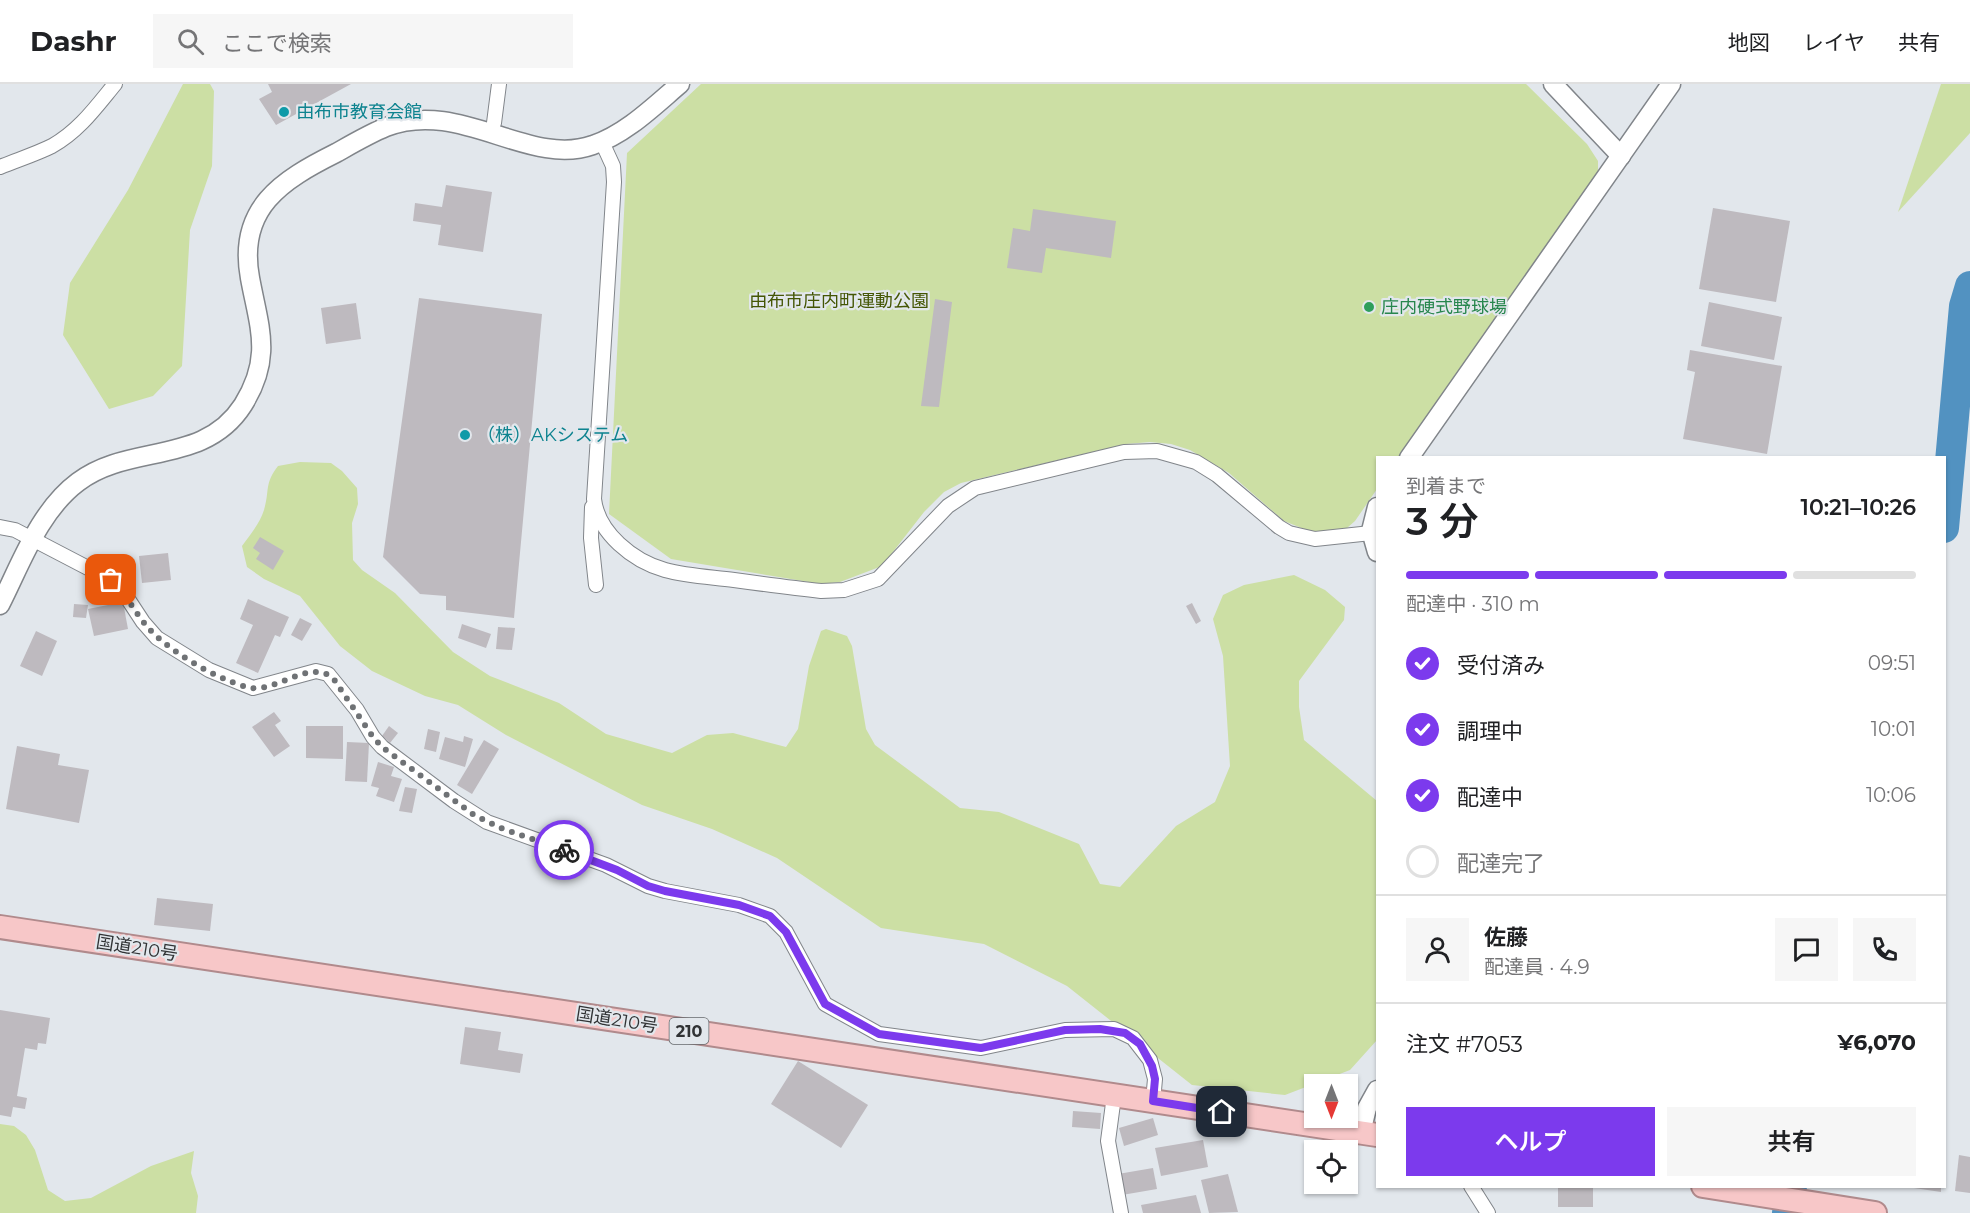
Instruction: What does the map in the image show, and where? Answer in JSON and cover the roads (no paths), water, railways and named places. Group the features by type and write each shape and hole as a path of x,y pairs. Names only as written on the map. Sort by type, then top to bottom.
{"highway":[{"name":"国道210号","path":"0,927 1369,1134"},
{"path":"1714,1188 1875,1213"}],"street":[{"path":"0,167 50,147 69,134 89,116 114,84"},
{"path":"494,123 499,84"},
{"path":"0,605 45,518 77,482 98,470 202,441 225,427 237,413 252,387 261,356 260,318 248,262 251,230 257,215 271,194 293,176 384,128 414,120 453,122 561,150 584,148 602,142 634,121 680,84"},
{"path":"1553,84 1621,156"},
{"path":"1410,456 1671,84"},
{"path":"596,585 591,538 593,490 614,182 613,166 602,142"},
{"path":"593,490 596,512 610,534 636,557 654,566 675,572 821,591 844,590 878,579 948,506 975,488 1124,452 1157,451 1196,462 1217,475 1289,533 1315,539 1371,533"},
{"path":"1376,510 1371,533 1376,549"},
{"path":"0,527 15,530 34,539 111,580 122,590 157,638 209,670 253,688 316,671 328,674 382,747 464,808 487,822 606,865 648,886 739,905 770,916 786,932 825,1004 879,1034 981,1048 1065,1030 1114,1029 1133,1038 1150,1060 1155,1079 1153,1101"},
{"path":"1369,1134 1367,1108 1376,1091"},
{"path":"1114,1096 1108,1141 1120,1213"},
{"path":"1472,1188 1488,1213"}],"waterway":[{"path":"1946,506 1964,306 1970,286"},
{"path":"1787,1213 1792,1188"}],"place":[{"name":"由布市教育会館","path":"284,112"},
{"name":"庄内硬式野球場","path":"1369,307"},
{"name":"（株）AKシステム","path":"465,435"}],"park label":[{"name":"由布市庄内町運動公園","path":"839,301"}]}
